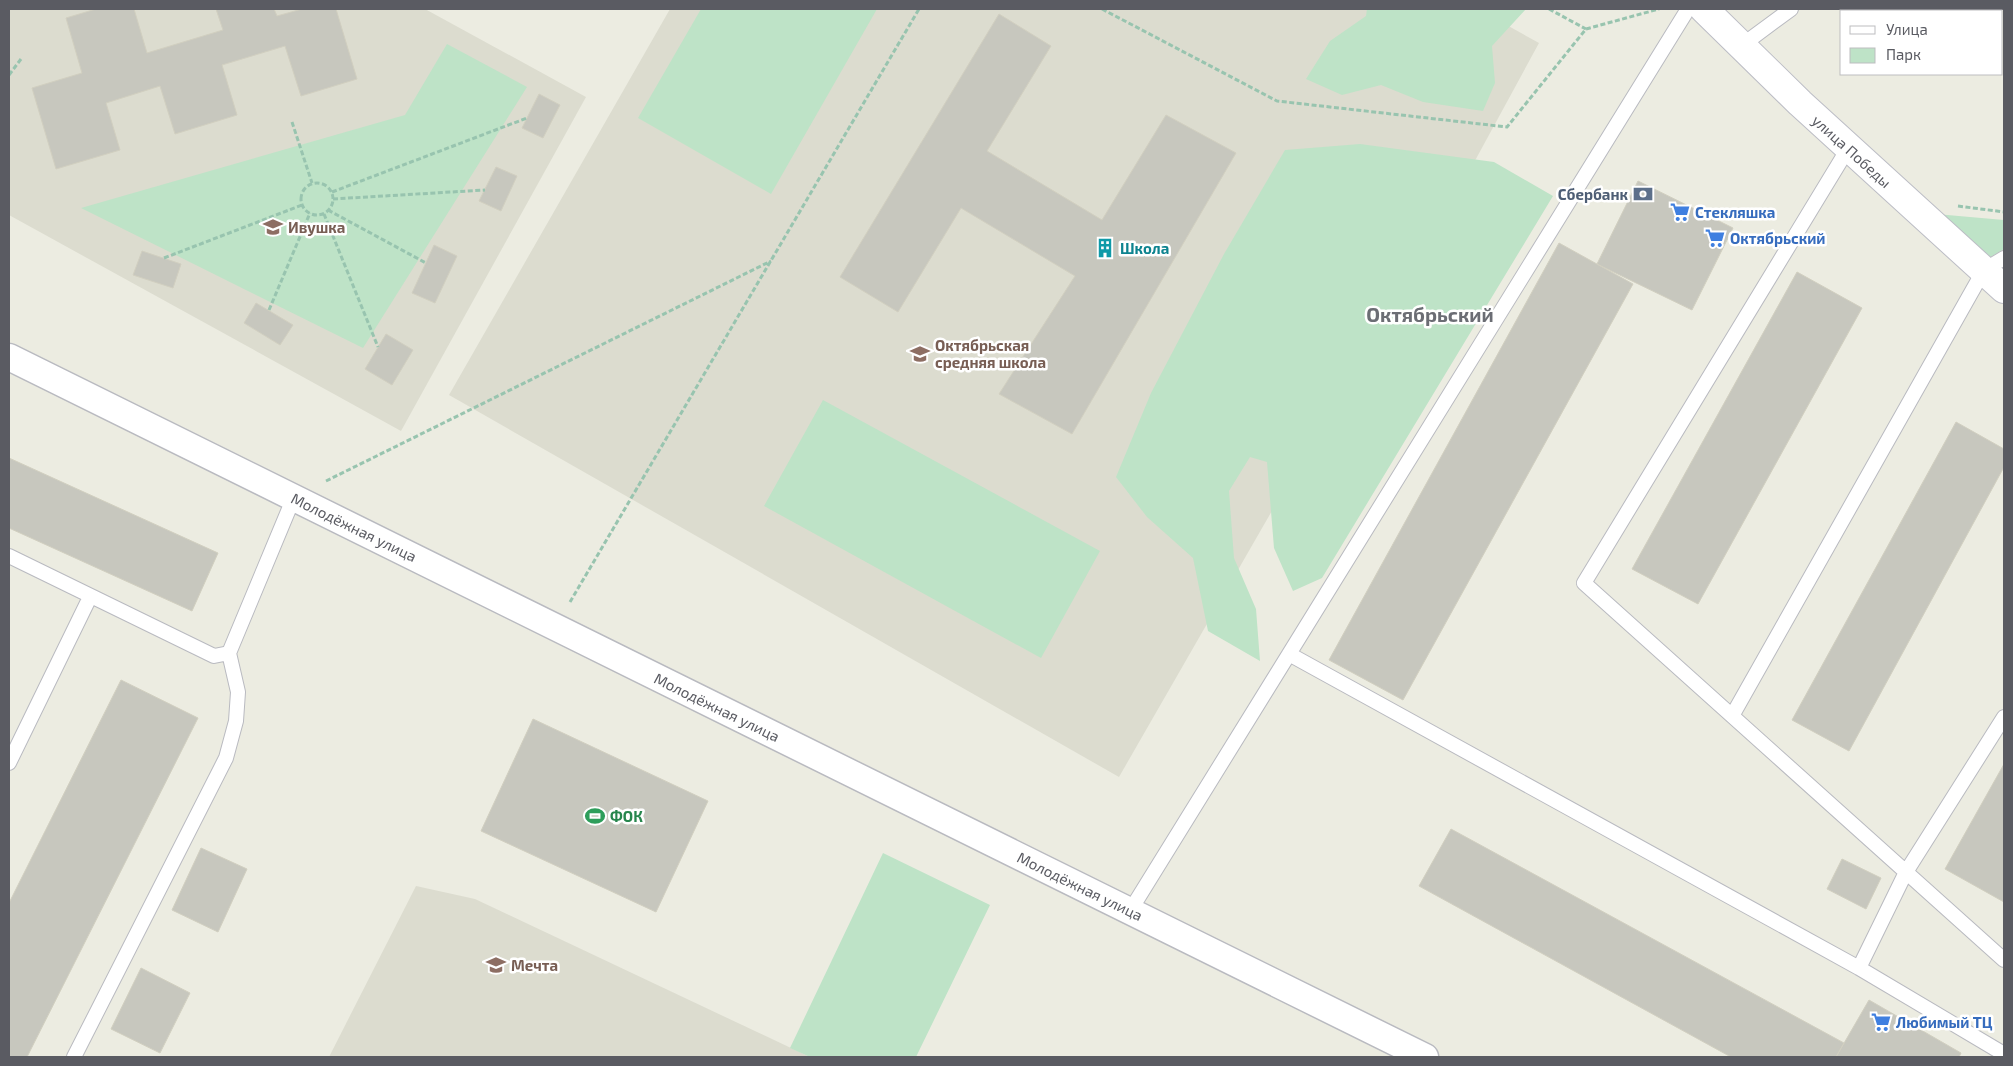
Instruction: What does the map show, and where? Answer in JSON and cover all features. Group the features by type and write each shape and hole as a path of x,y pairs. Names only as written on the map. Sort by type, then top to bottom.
{"street":[{"name":"улица Победы","path":"1704,9 1849,147 1994,264 2004,289"},
{"name":"Молодёжная улица","path":"9,357 1425,1057"}],"lane":[{"path":"1130,911 1688,9"},
{"path":"1741,46 1792,9"},
{"path":"1849,147 1584,583 2004,960"},
{"path":"1732,716 1994,264"},
{"path":"74,1057 226,758 236,720 238,692 230,653 294,497"},
{"path":"9,556 214,656 230,653"},
{"path":"9,763 90,597"},
{"path":"1290,654 1859,968 2004,1054"},
{"path":"1859,968 1906,872 2004,717"}],"path":[{"path":"556,627 920,9"},
{"path":"1102,9 1277,101 1507,127 1586,29 1659,9"},
{"path":"1549,9 1586,29"},
{"path":"9,75 21,59"},
{"path":"332,192 527,118"},
{"path":"292,122 312,183"},
{"path":"312,183 323,184 332,192 333,199 324,214 310,213 302,205 302,192 312,183"},
{"path":"333,199 485,190"},
{"path":"164,258 302,205"},
{"path":"328,210 426,263"},
{"path":"269,310 310,213"},
{"path":"324,214 378,347"},
{"path":"294,497 771,261"}],"shaded area":[{"name":"Ивушка","path":"9,9 425,9 586,97 401,431 9,215"},
{"name":"Октябрьская средняя школа","path":"670,9 1478,9 1539,43 1392,313 1281,495 1119,777 449,395"},
{"name":"Мечта","path":"416,886 475,899 810,1057 329,1057"}],"green space":[{"path":"701,9 877,9 771,194 638,118"},
{"path":"1367,9 1526,9 1492,46 1495,83 1483,111 1423,102 1381,85 1342,95 1306,79 1330,41 1366,16"},
{"path":"447,44 527,87 363,348 81,208 405,115"},
{"path":"1360,144 1494,162 1553,196 1322,578 1293,591 1274,548 1267,462 1250,457 1229,491 1234,558 1256,609 1260,661 1208,631 1193,558 1147,517 1116,477 1151,393 1224,254 1285,150"},
{"path":"1936,214 2004,220 2004,249 1987,259"},
{"path":"823,400 1100,551 1041,658 764,506"},
{"path":"883,853 990,905 916,1057 810,1057 790,1048"}],"building":[{"path":"96,9 134,9 147,53 223,30 216,9 274,9 277,16 302,9 336,9 357,79 301,96 285,46 222,65 237,115 175,134 160,86 106,103 120,150 56,169 32,88 82,73 66,18"},
{"name":"Школа","path":"999,14 1051,46 987,151 1102,220 1166,115 1236,153 1072,434 999,394 1075,276 961,208 898,312 840,277"},
{"path":"539,94 560,105 543,138 522,128"},
{"path":"496,167 517,176 501,211 479,201"},
{"path":"1638,181 1733,228 1692,310 1597,264"},
{"path":"1559,243 1633,284 1403,700 1329,660"},
{"path":"434,245 457,256 435,303 412,293"},
{"path":"142,251 181,264 173,288 133,275"},
{"path":"1797,272 1862,308 1698,604 1632,569"},
{"path":"256,303 293,325 280,345 244,323"},
{"path":"386,334 413,350 392,385 365,369"},
{"path":"1956,422 2004,449 2004,467 1849,751 1792,720"},
{"path":"9,458 218,553 192,611 9,528"},
{"path":"121,680 198,718 27,1057 9,1057 9,903"},
{"name":"ФОК","path":"533,719 708,801 656,912 481,831"},
{"path":"2004,764 2004,902 1945,869"},
{"path":"1451,829 1844,1043 1836,1057 1731,1057 1419,886"},
{"path":"201,848 247,869 218,932 172,910"},
{"path":"1842,859 1881,878 1866,909 1827,889"},
{"path":"141,968 190,993 160,1053 111,1029"},
{"name":"Любимый ТЦ","path":"1869,1000 1961,1053 1959,1057 1836,1057"}],"place":[{"name":"Сбербанк","path":"1643,194"},
{"name":"Стекляшка","path":"1680,212"},
{"name":"Ивушка","path":"273,227"},
{"name":"Октябрьский","path":"1715,238"},
{"name":"Школа","path":"1105,248"},
{"name":"Октябрьская средняя школа","path":"920,354"},
{"name":"ФОК","path":"595,816"},
{"name":"Мечта","path":"496,965"},
{"name":"Любимый ТЦ","path":"1881,1022"}],"district":[{"name":"Октябрьский","path":"1430,314"}]}
